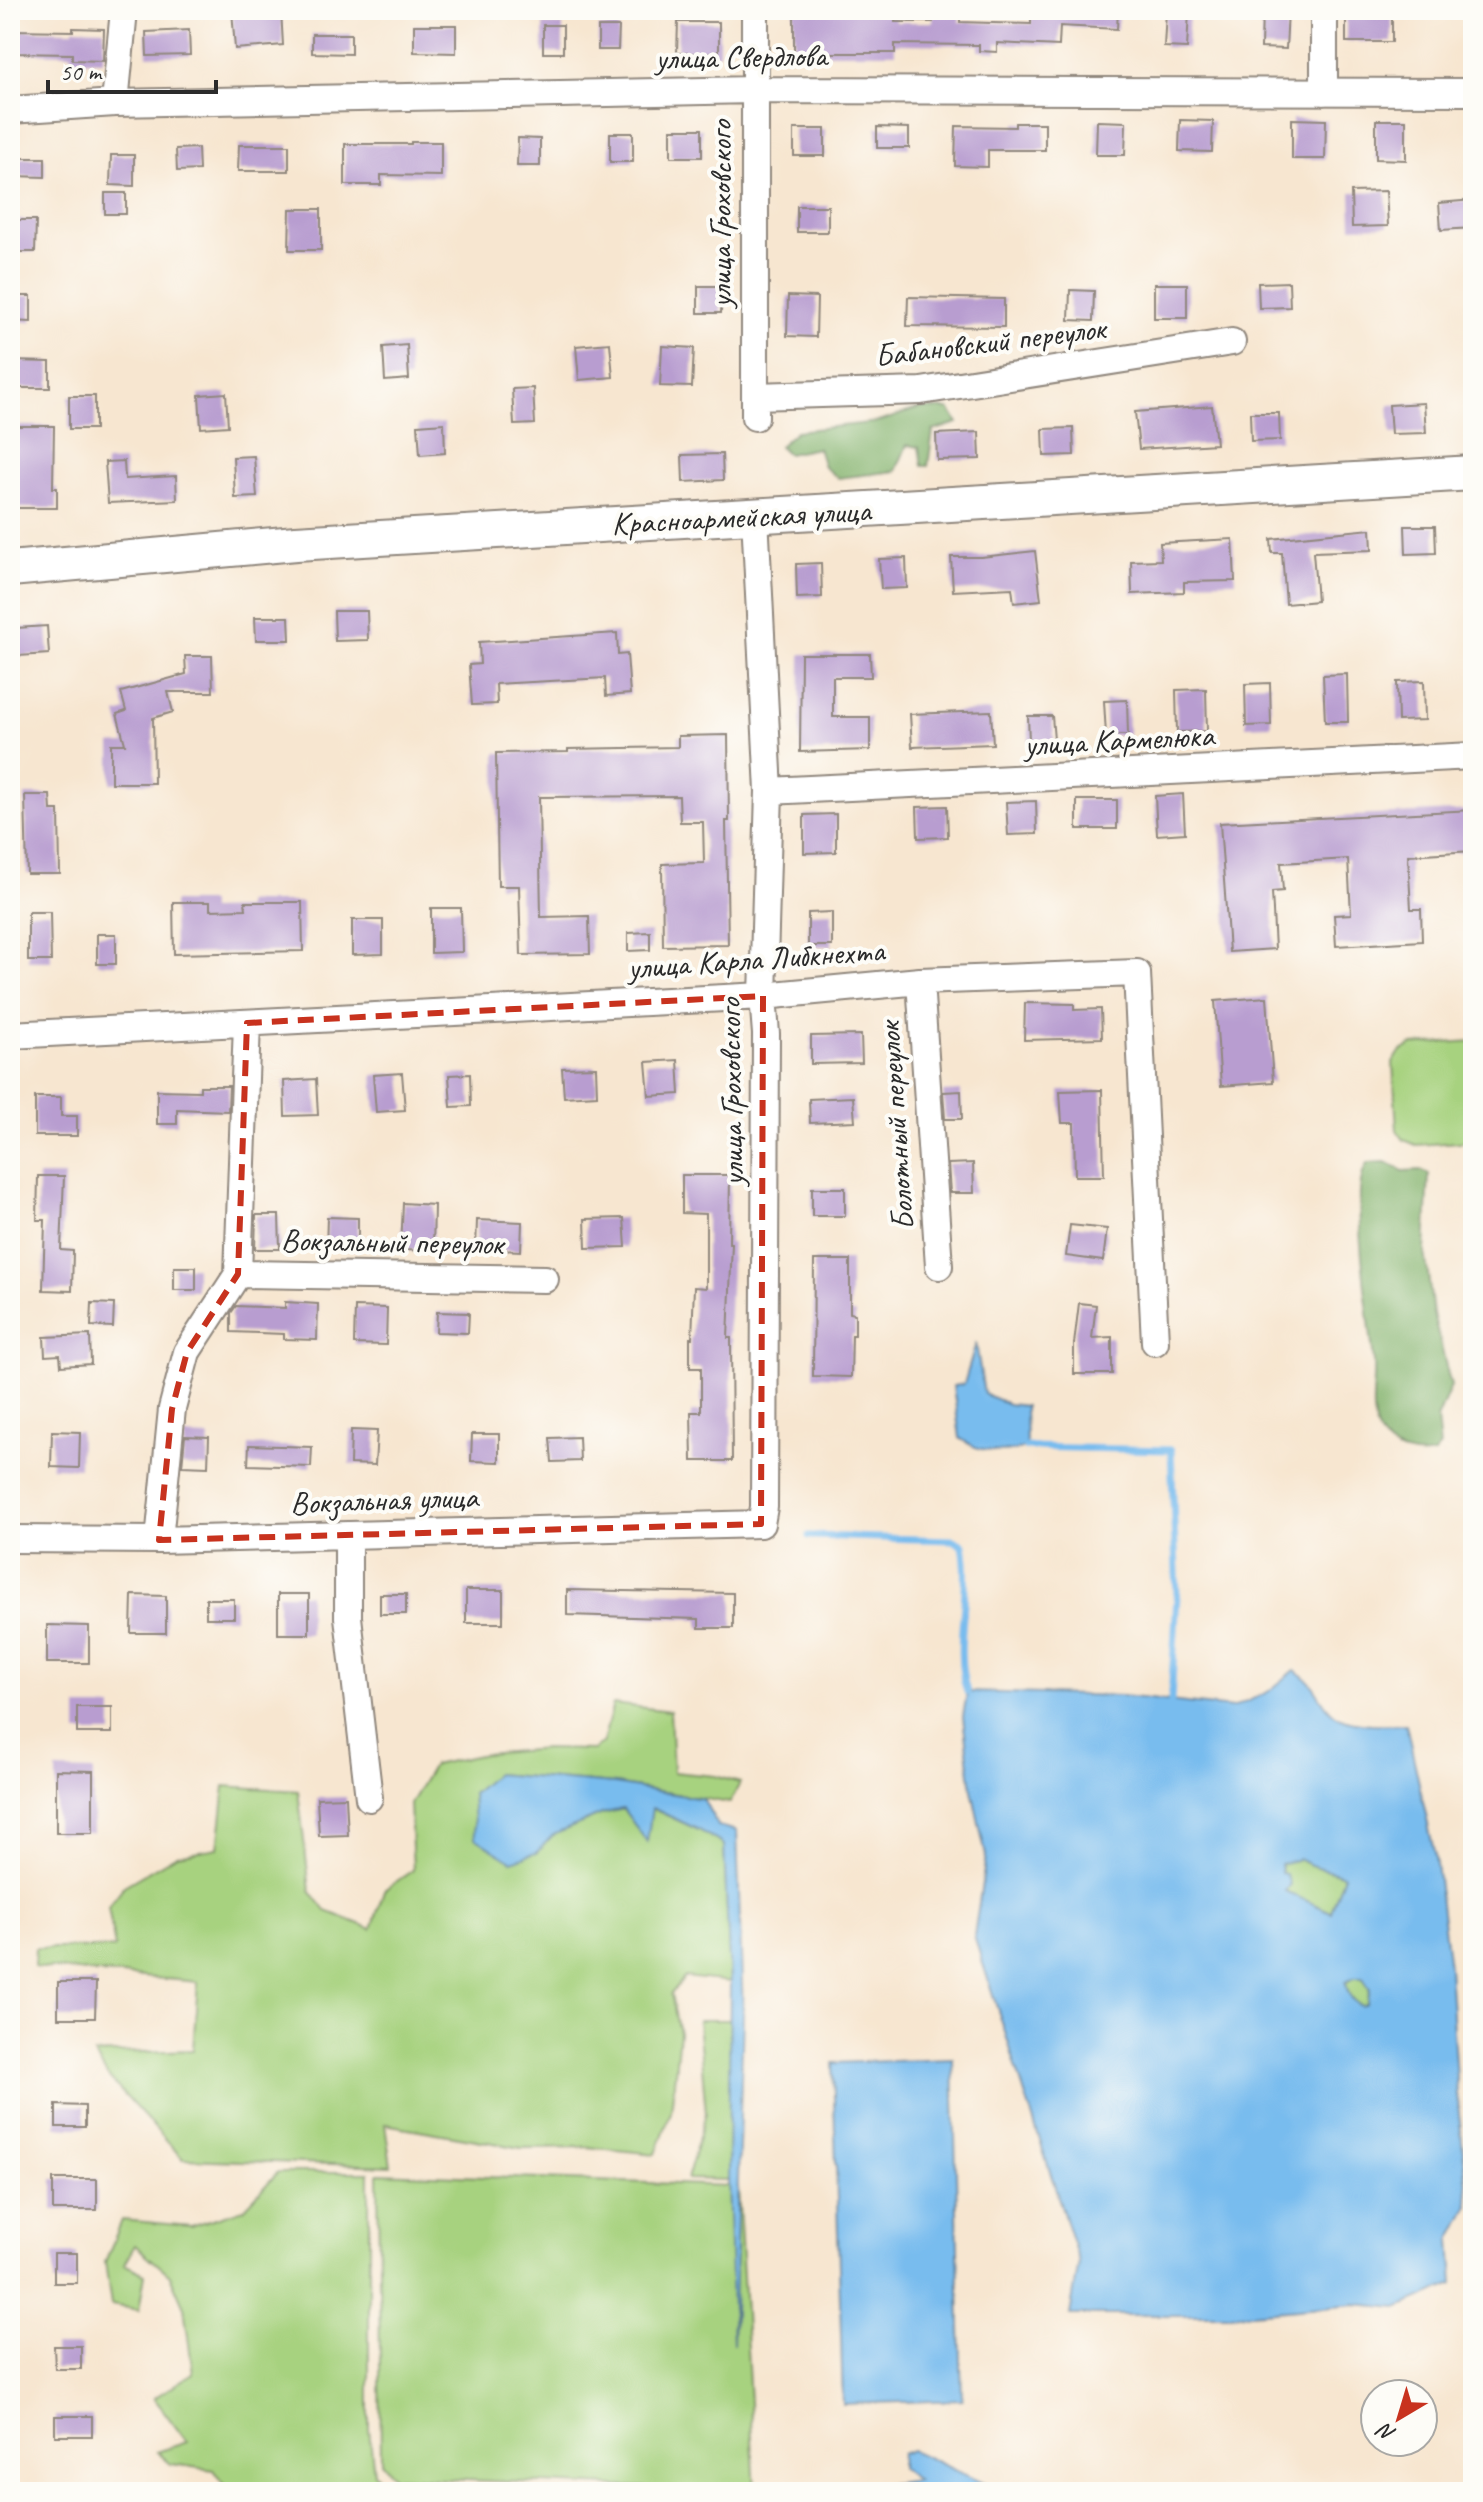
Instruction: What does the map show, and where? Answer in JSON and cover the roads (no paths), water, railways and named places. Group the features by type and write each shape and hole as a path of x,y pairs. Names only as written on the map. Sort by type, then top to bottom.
{"main road":[{"name":"Красноармейская улица","path":"10,569 296,543 1473,473"}],"street":[{"path":"115,103 124,10"},
{"name":"улица Гроховского","path":"755,10 755,406"},
{"path":"1324,10 1324,92"},
{"name":"улица Свердлова","path":"10,110 115,103 753,90 1473,92"},
{"name":"Бабановский переулок","path":"755,406 921,391 1232,342"},
{"name":"улица Гроховского","path":"755,516 769,791 763,996 766,1034 765,1491 761,1524"},
{"name":"улица Кармелюка","path":"769,791 1473,756"},
{"name":"улица Карла Либкнехта","path":"10,1035 763,996 920,981 1137,973 1155,1342"},
{"name":"Болотный переулок","path":"920,981 939,1266"},
{"name":"Вокзальный переулок","path":"159,1540 172,1409 187,1352 238,1274 247,1023"},
{"name":"Вокзальный переулок","path":"238,1274 545,1279"},
{"name":"Вокзальная улица","path":"10,1539 159,1540 761,1524"},
{"path":"348,1535 348,1617 369,1798"}],"water":[{"path":"976,1343 984,1394 1008,1404 1025,1406 1026,1447 992,1451 975,1447 960,1438 953,1386 964,1384"},
{"path":"1295,1670 1308,1680 1338,1717 1367,1724 1406,1724 1435,1856 1449,1967 1457,2095 1469,2205 1451,2240 1454,2284 1398,2308 1356,2304 1228,2315 1070,2315 1079,2262 974,1936 986,1856 972,1790 963,1717 967,1692 1122,1696 1233,1708 1268,1692","holes":["1299,1859 1344,1875 1331,1912 1285,1891 1290,1884 1286,1874 1281,1873 1280,1864","1363,1978 1370,1990 1367,2004 1362,2006 1352,1999 1347,1990 1346,1982"]},
{"path":"495,1774 615,1784 703,1799 718,1826 737,1831 743,2014 733,2344 728,2180 730,1982 724,1845 652,1808 647,1842 623,1809 602,1814 553,1835 536,1853 512,1861 475,1838 472,1794"},
{"path":"953,2059 962,2400 843,2404 833,2063"},
{"path":"911,2450 1002,2492 785,2492 790,2488 829,2485 858,2488 917,2480 900,2468 901,2454"}],"waterway":[{"path":"1026,1447 1171,1450 1177,1595 1171,1701"},
{"path":"809,1536 953,1540 963,1545 965,1582 961,1656 967,1692"}]}
